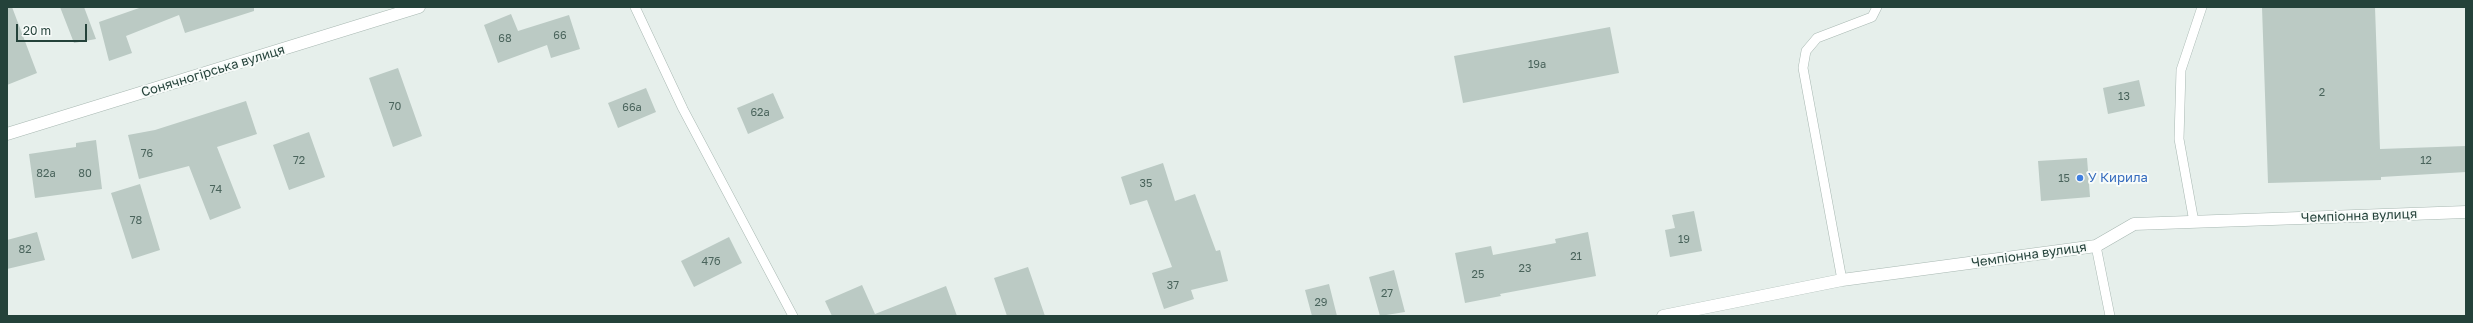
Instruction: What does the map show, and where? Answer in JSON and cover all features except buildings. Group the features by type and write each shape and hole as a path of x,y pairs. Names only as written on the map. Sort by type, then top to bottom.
{"street":[{"name":"Сонячногірська вулиця","path":"7,134 419,7"},
{"name":"Чемпіонна вулиця","path":"1663,316 1842,280 2096,246 2134,224 2466,212"}],"lane":[{"path":"635,7 683,109 793,316"},
{"path":"1842,280 1803,68 1806,51 1817,38 1872,17 1877,7"},
{"path":"2194,222 2179,139 2181,70 2202,7"},
{"path":"2096,246 2110,316"}],"place":[{"name":"У Кирила","path":"2080,178"}]}
